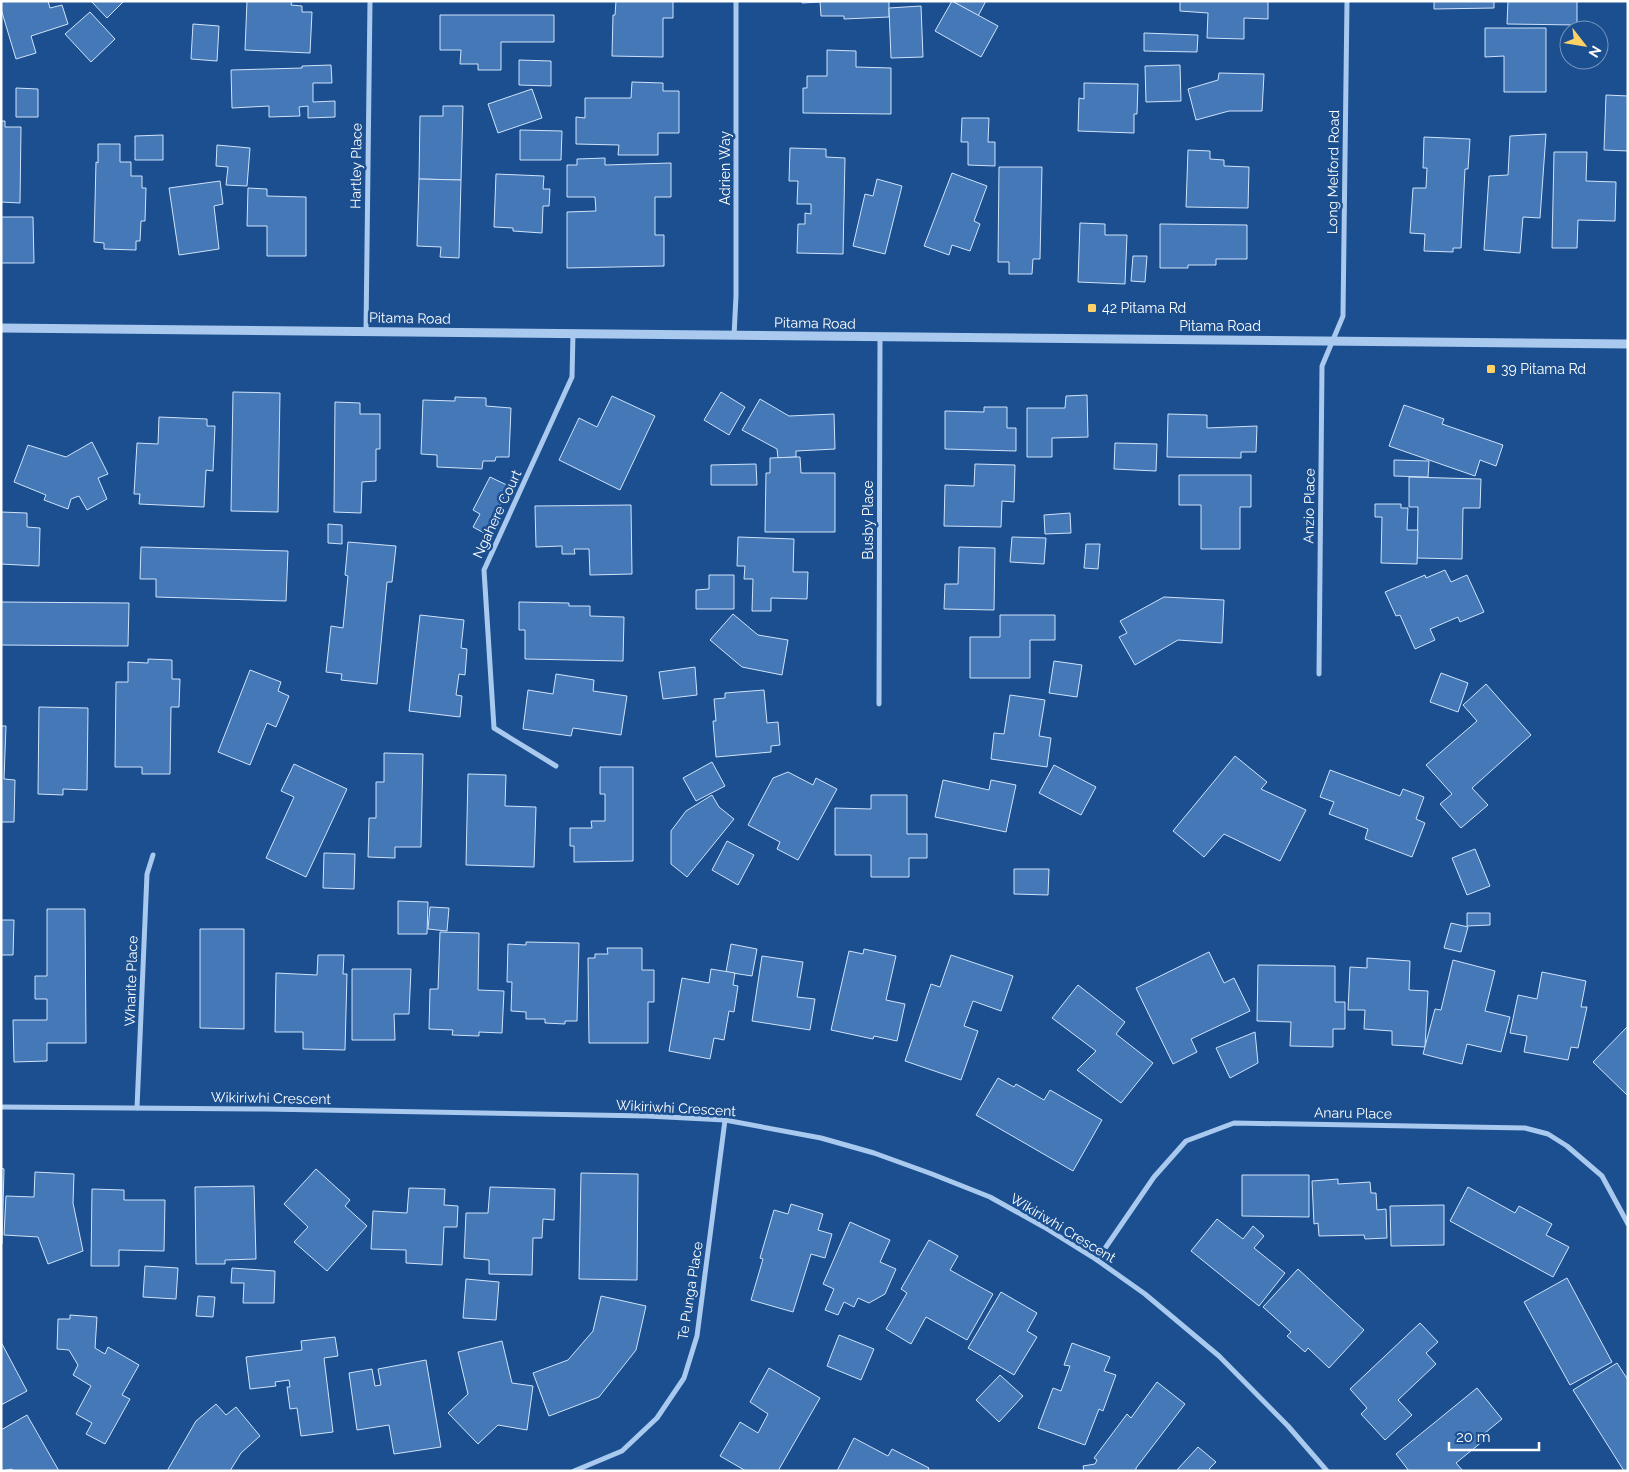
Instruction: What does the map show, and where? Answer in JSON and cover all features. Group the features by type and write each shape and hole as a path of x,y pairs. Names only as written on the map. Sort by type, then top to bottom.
{"street":[{"name":"Hartley Place","path":"366,331 370,1"},
{"name":"Adrien Way","path":"734,336 736,296 736,1"},
{"name":"Long Melford Road","path":"1333,340 1343,316 1347,1"},
{"name":"Pitama Road","path":"1,328 1628,344"},
{"name":"Ngahere Court","path":"556,766 494,728 484,570 572,377 573,334"},
{"name":"Busby Place","path":"879,704 880,337"},
{"name":"Anzio Place","path":"1319,674 1322,366 1333,340"},
{"name":"Wharite Place","path":"137,1108 147,874 153,855"},
{"name":"Wikiriwhi Crescent","path":"1,1107 647,1116 725,1120 821,1138 874,1153 990,1197 1044,1227 1097,1260 1145,1294 1218,1356 1288,1426 1327,1471"},
{"name":"Te Punga Place","path":"574,1471 622,1451 657,1418 684,1378 697,1336 725,1120"},
{"name":"Anaru Place","path":"1097,1260 1154,1177 1186,1140 1234,1123 1525,1128 1548,1134 1567,1146 1602,1176 1628,1224"}],"building":[{"path":"1,1 48,1 50,8 62,5 68,24 31,36 36,53 16,59 1,9"},
{"path":"91,1 124,1 107,18"},
{"path":"247,1 292,1 291,5 302,6 302,12 312,12 310,53 245,50"},
{"path":"616,1 673,1 673,18 663,18 663,57 612,56 613,15 615,15"},
{"path":"802,1 889,1 889,17 844,19 844,16 821,16 820,2 802,3"},
{"path":"952,1 986,1 978,16"},
{"path":"952,1 998,26 981,57 935,31"},
{"path":"1180,1 1268,1 1268,19 1244,18 1244,39 1207,38 1208,13 1180,11"},
{"path":"1434,1 1494,1 1494,8 1434,9"},
{"path":"1508,1 1577,1 1577,20 1559,20 1559,25 1507,24"},
{"path":"921,6 923,57 891,58 889,8"},
{"path":"90,12 115,39 91,62 65,34"},
{"path":"440,15 554,15 554,42 501,42 501,70 478,70 478,64 460,64 461,50 440,50"},
{"path":"193,24 219,26 217,61 191,59"},
{"path":"1485,28 1546,28 1546,92 1504,92 1504,56 1485,57"},
{"path":"1144,33 1198,35 1197,52 1144,51"},
{"path":"827,50 856,51 856,67 891,68 891,114 803,113 803,88 807,88 807,76 827,76"},
{"path":"519,60 551,61 551,86 519,85"},
{"path":"331,65 332,83 313,83 313,102 335,101 335,117 308,118 308,106 299,107 300,116 269,117 269,106 232,108 231,70 302,68 302,66"},
{"path":"1180,65 1181,101 1146,102 1145,66"},
{"path":"1219,73 1264,74 1262,111 1229,111 1196,120 1188,89 1218,80"},
{"path":"632,82 663,83 663,91 679,91 679,133 658,133 658,155 618,155 619,145 576,144 576,117 585,118 585,98 631,98"},
{"path":"1084,83 1138,84 1137,114 1134,114 1134,133 1078,131 1079,98 1084,99"},
{"path":"16,88 38,89 38,117 16,117"},
{"path":"532,89 542,118 498,133 488,104"},
{"path":"1606,95 1628,96 1628,151 1604,150"},
{"path":"443,106 463,106 461,180 419,179 420,116 443,116"},
{"path":"962,118 989,118 988,142 995,142 995,166 968,165 968,142 961,142"},
{"path":"1,121 5,121 5,127 21,127 20,203 1,202"},
{"path":"520,130 562,131 561,160 520,160"},
{"path":"1546,134 1540,218 1523,217 1520,253 1484,250 1489,176 1508,175 1510,136"},
{"path":"163,135 163,160 135,160 135,136"},
{"path":"1424,137 1470,139 1468,169 1465,169 1461,248 1453,248 1453,252 1424,251 1425,234 1410,233 1413,188 1426,188 1427,168 1423,168"},
{"path":"98,144 120,144 120,162 131,162 131,176 142,176 142,188 146,188 145,221 141,221 140,241 136,241 136,250 104,249 104,243 94,242"},
{"path":"217,145 250,148 247,186 226,185 228,167 216,166"},
{"path":"790,148 826,149 826,157 845,158 843,254 797,253 798,224 805,224 805,213 811,214 811,204 797,204 798,181 789,181"},
{"path":"1188,150 1210,151 1210,159 1224,160 1224,166 1249,167 1248,208 1186,207"},
{"path":"1554,152 1587,152 1586,181 1616,182 1615,221 1578,220 1577,248 1552,248"},
{"path":"605,158 605,165 671,163 671,197 655,197 655,235 664,235 664,266 567,268 567,212 596,211 595,197 567,197 567,165 577,165 577,159"},
{"path":"999,167 1042,167 1040,259 1033,259 1032,274 1009,274 1009,262 998,262"},
{"path":"952,173 987,186 974,221 980,224 970,251 952,245 949,255 924,246"},
{"path":"496,174 544,176 543,189 550,189 549,206 543,206 542,233 513,231 513,228 494,227"},
{"path":"419,179 461,180 459,258 440,257 441,247 417,246"},
{"path":"877,179 902,186 885,254 853,246 865,194 873,196"},
{"path":"220,181 223,204 214,206 219,249 179,255 169,188"},
{"path":"248,188 267,189 267,196 306,197 306,256 267,256 267,226 247,226"},
{"path":"1,217 33,217 34,263 1,263"},
{"path":"1080,223 1105,224 1105,235 1127,235 1125,284 1078,282"},
{"path":"1160,224 1247,225 1247,259 1216,259 1216,265 1160,268"},
{"path":"1133,256 1147,256 1145,282 1131,281"},
{"path":"233,392 280,393 278,512 231,511"},
{"path":"721,392 745,407 729,435 704,420"},
{"path":"1087,395 1088,437 1052,438 1052,457 1027,457 1027,408 1065,408 1066,396"},
{"path":"612,396 655,416 620,490 559,460 579,418 597,427"},
{"path":"455,397 486,398 486,406 511,408 509,457 496,457 495,461 483,461 482,469 437,467 437,455 421,454 423,400 455,401"},
{"path":"760,399 789,416 834,414 835,449 796,451 796,457 778,458 777,449 742,430"},
{"path":"335,402 360,403 360,414 380,414 380,449 376,449 376,481 362,482 361,513 334,512"},
{"path":"1404,405 1444,419 1442,424 1503,445 1496,466 1480,460 1475,476 1389,446"},
{"path":"984,407 1007,407 1007,428 1016,428 1016,451 945,449 945,411 984,412"},
{"path":"1168,414 1207,415 1207,428 1257,426 1256,452 1241,452 1241,458 1167,457"},
{"path":"159,417 207,419 207,426 215,426 213,471 206,470 204,507 139,504 140,494 134,494 137,443 158,444"},
{"path":"92,442 108,474 98,478 107,499 87,510 79,496 71,499 68,509 44,500 46,495 14,482 28,445 66,457"},
{"path":"1115,443 1157,444 1156,471 1114,469"},
{"path":"800,457 801,473 835,473 835,532 765,532 766,473 770,473 770,458"},
{"path":"1394,460 1429,461 1428,477 1394,476"},
{"path":"756,464 757,485 711,485 711,465"},
{"path":"975,464 1015,465 1014,502 1002,501 1001,527 944,526 945,485 974,486"},
{"path":"1179,475 1251,475 1251,507 1240,507 1240,549 1201,549 1201,505 1179,505"},
{"path":"490,477 509,486 486,534 473,527 480,514 473,510"},
{"path":"1409,477 1481,479 1480,508 1463,508 1462,559 1417,558 1418,507 1409,507"},
{"path":"1375,504 1401,504 1401,508 1408,508 1407,530 1418,530 1417,564 1381,563 1382,517 1375,517"},
{"path":"631,505 632,574 590,575 589,549 574,549 575,554 562,554 562,546 536,547 535,506"},
{"path":"1,512 27,513 27,527 40,528 39,566 1,564"},
{"path":"1070,513 1071,533 1045,534 1044,515"},
{"path":"328,524 342,525 342,544 328,543"},
{"path":"738,537 794,539 793,572 808,572 807,599 771,598 771,611 752,611 753,579 744,579 745,566 737,566"},
{"path":"1012,537 1046,538 1044,564 1010,562"},
{"path":"348,542 396,546 392,582 387,582 377,684 341,680 342,674 326,672 331,626 343,628 348,576 345,575"},
{"path":"1086,544 1100,544 1098,569 1084,568"},
{"path":"141,547 288,551 286,601 156,597 156,579 140,579"},
{"path":"959,547 995,548 994,610 944,609 945,584 958,584"},
{"path":"1445,570 1451,582 1467,575 1484,612 1460,622 1458,617 1430,629 1435,640 1415,649 1400,615 1396,616 1385,592 1425,575 1426,578"},
{"path":"709,575 734,575 734,609 696,609 696,590 709,589"},
{"path":"1164,597 1224,600 1222,643 1178,640 1135,665 1119,637 1127,633 1120,621"},
{"path":"1,602 129,603 128,646 1,645"},
{"path":"519,602 569,603 569,606 590,606 590,616 624,617 623,661 525,659 525,630 519,630"},
{"path":"733,614 758,635 788,640 782,675 742,667 710,640"},
{"path":"420,615 464,620 461,648 467,649 465,675 459,674 456,695 462,696 460,717 409,711"},
{"path":"1000,615 1055,615 1055,640 1030,640 1030,678 970,678 970,637 1000,637"},
{"path":"148,659 172,660 172,679 180,679 179,707 171,707 170,774 142,774 142,767 115,767 116,682 128,682 128,662 148,663"},
{"path":"1054,661 1082,665 1077,697 1049,693"},
{"path":"695,667 697,695 663,699 659,672"},
{"path":"250,670 281,682 278,691 289,696 276,727 267,723 250,765 218,752"},
{"path":"1441,673 1468,683 1458,712 1430,702"},
{"path":"556,674 594,680 593,691 627,696 621,735 573,728 571,736 523,729 528,690 553,694"},
{"path":"1486,684 1531,735 1472,788 1488,805 1461,828 1440,804 1452,794 1426,765 1477,721 1463,705"},
{"path":"764,690 767,723 778,722 780,745 771,746 771,752 716,757 713,721 716,721 714,699 725,698 725,693"},
{"path":"1010,695 1045,700 1039,736 1051,738 1047,767 991,759 994,733 1004,734"},
{"path":"39,707 88,708 87,790 63,789 63,795 38,794"},
{"path":"1,726 6,726 4,779 15,780 14,822 1,822"},
{"path":"384,753 423,754 421,847 395,847 395,858 368,857 369,818 376,818 376,782 384,782"},
{"path":"1235,756 1267,782 1261,789 1306,810 1280,861 1224,834 1204,857 1173,831"},
{"path":"712,762 725,786 696,801 683,778"},
{"path":"294,764 347,789 306,877 266,858 294,797 281,791"},
{"path":"1054,765 1096,787 1081,815 1039,793"},
{"path":"600,767 633,767 633,861 574,862 574,846 570,846 570,828 592,828 591,821 605,821 605,794 600,794"},
{"path":"1330,770 1400,796 1403,789 1424,797 1416,819 1425,823 1412,857 1365,839 1368,829 1329,814 1334,802 1320,797"},
{"path":"788,772 813,785 816,778 837,789 798,860 777,849 780,842 748,825 773,778"},
{"path":"468,774 506,775 505,806 536,807 534,867 466,865"},
{"path":"943,780 989,790 991,780 1016,785 1006,832 935,817"},
{"path":"712,795 719,807 734,819 687,877 671,864 671,831 686,811"},
{"path":"871,795 907,795 907,834 927,834 927,858 909,858 909,877 871,877 871,855 835,855 835,808 871,809"},
{"path":"727,841 754,855 738,885 712,870"},
{"path":"1475,849 1490,886 1467,895 1452,858"},
{"path":"324,853 355,854 354,889 323,888"},
{"path":"1014,869 1049,869 1048,895 1014,894"},
{"path":"398,901 428,902 427,934 398,934"},
{"path":"430,907 449,908 447,931 428,929"},
{"path":"47,909 85,909 86,1043 47,1043 47,1061 14,1062 13,1020 47,1020 47,999 35,999 35,976 47,976"},
{"path":"1467,913 1490,913 1490,925 1467,926"},
{"path":"1,920 14,920 13,955 1,955"},
{"path":"1451,923 1468,927 1461,952 1444,948"},
{"path":"200,929 244,929 244,1029 200,1028"},
{"path":"440,932 479,933 478,990 504,991 502,1033 479,1032 479,1036 452,1035 453,1030 429,1029 430,989 438,989"},
{"path":"526,942 579,943 577,1021 565,1021 565,1024 545,1023 545,1019 526,1019 526,1012 511,1011 512,982 507,982 508,944 526,945"},
{"path":"731,944 757,949 752,976 726,972"},
{"path":"607,948 642,948 642,970 654,970 654,1002 648,1002 648,1043 589,1043 588,958 595,958 595,954 608,954"},
{"path":"864,949 896,956 886,1000 905,1004 897,1041 874,1036 873,1039 831,1030 849,951 863,954"},
{"path":"1209,952 1224,983 1234,978 1250,1011 1191,1039 1197,1052 1173,1064 1136,988"},
{"path":"318,955 344,955 343,974 347,974 345,1050 303,1049 303,1032 275,1032 276,973 317,975"},
{"path":"951,955 1013,976 1001,1011 973,1001 964,1026 978,1031 961,1080 905,1061 931,984 940,987"},
{"path":"762,956 803,962 797,997 815,999 810,1030 752,1021"},
{"path":"1367,958 1410,961 1409,990 1428,991 1425,1047 1392,1045 1392,1031 1364,1029 1365,1010 1348,1010 1350,967 1367,968"},
{"path":"1453,960 1495,971 1485,1011 1510,1017 1501,1052 1467,1044 1462,1064 1423,1054 1435,1009 1441,1010"},
{"path":"1258,965 1335,966 1335,1002 1345,1002 1345,1029 1333,1029 1333,1047 1290,1046 1291,1022 1257,1021"},
{"path":"352,969 411,969 409,1014 394,1014 395,1040 352,1040"},
{"path":"711,969 735,973 733,985 738,986 734,1012 729,1011 724,1040 714,1038 710,1059 669,1051 682,978 709,983"},
{"path":"1542,972 1586,981 1581,1007 1587,1007 1578,1048 1571,1047 1568,1060 1524,1052 1527,1036 1510,1033 1518,995 1537,999"},
{"path":"1078,985 1125,1022 1116,1034 1153,1063 1121,1103 1077,1070 1096,1051 1052,1018"},
{"path":"1628,1026 1628,1096 1593,1062"},
{"path":"1255,1032 1258,1063 1230,1078 1216,1048"},
{"path":"998,1078 1014,1087 1016,1084 1044,1100 1050,1090 1102,1120 1073,1171 976,1115"},
{"path":"1,1168 4,1169 2,1244 1,1244"},
{"path":"316,1169 350,1200 345,1206 367,1226 327,1271 294,1242 308,1227 284,1204"},
{"path":"35,1172 74,1174 73,1203 83,1251 48,1264 38,1237 4,1235 6,1196 34,1197"},
{"path":"581,1173 638,1174 637,1280 579,1279"},
{"path":"1242,1175 1309,1175 1309,1217 1242,1216"},
{"path":"1338,1179 1338,1184 1370,1182 1371,1193 1376,1193 1377,1210 1386,1209 1387,1238 1365,1239 1364,1235 1319,1236 1318,1223 1314,1224 1312,1181"},
{"path":"254,1186 256,1259 225,1260 225,1264 196,1264 195,1187"},
{"path":"490,1187 555,1189 554,1220 543,1219 542,1238 533,1238 532,1275 489,1274 489,1260 464,1258 466,1213 488,1213"},
{"path":"1468,1187 1515,1213 1519,1206 1552,1224 1546,1235 1569,1247 1553,1277 1450,1221"},
{"path":"409,1188 445,1189 444,1205 458,1206 457,1227 444,1227 442,1265 406,1263 406,1250 371,1249 373,1211 407,1213"},
{"path":"92,1189 124,1190 124,1200 165,1200 164,1251 119,1250 119,1266 91,1266"},
{"path":"791,1204 823,1214 818,1230 832,1234 825,1258 811,1254 793,1312 751,1300 763,1259 760,1258 774,1210 788,1214"},
{"path":"1444,1205 1444,1245 1391,1246 1390,1206"},
{"path":"1217,1219 1243,1239 1253,1226 1264,1236 1254,1248 1285,1273 1259,1306 1191,1251"},
{"path":"850,1222 890,1240 880,1262 896,1269 885,1294 869,1303 858,1298 854,1307 844,1302 838,1315 825,1310 834,1289 823,1284"},
{"path":"929,1240 958,1256 950,1270 993,1294 967,1340 926,1317 911,1344 886,1329 907,1293 901,1289"},
{"path":"145,1266 178,1268 176,1299 143,1297"},
{"path":"232,1268 275,1271 274,1303 243,1303 244,1283 231,1283"},
{"path":"1298,1269 1364,1330 1329,1368 1308,1348 1305,1352 1287,1336 1291,1332 1263,1307"},
{"path":"1567,1278 1612,1362 1570,1385 1524,1302"},
{"path":"466,1279 499,1282 496,1320 463,1318"},
{"path":"1001,1292 1037,1313 1027,1331 1037,1337 1014,1375 968,1348"},
{"path":"198,1296 215,1297 213,1317 196,1316"},
{"path":"601,1296 646,1306 636,1350 599,1397 549,1416 533,1373 568,1360 593,1331"},
{"path":"70,1315 97,1317 95,1348 105,1354 108,1347 139,1365 122,1395 130,1399 105,1444 86,1434 92,1423 76,1414 91,1386 73,1375 78,1365 69,1350 57,1349 58,1319 70,1319"},
{"path":"1420,1323 1438,1342 1426,1353 1436,1364 1398,1400 1412,1415 1385,1440 1361,1414 1367,1408 1350,1389"},
{"path":"839,1335 874,1349 861,1380 827,1366"},
{"path":"335,1337 338,1356 324,1358 333,1432 301,1436 297,1408 290,1409 287,1387 290,1387 289,1380 275,1382 276,1386 250,1389 246,1357 302,1350 301,1341"},
{"path":"502,1341 512,1383 533,1386 527,1430 498,1425 478,1444 448,1413 468,1394 458,1352"},
{"path":"1,1342 27,1391 1,1405"},
{"path":"1072,1343 1110,1357 1104,1371 1116,1375 1103,1411 1099,1409 1085,1445 1038,1428 1053,1388 1061,1391 1070,1366 1064,1365"},
{"path":"426,1360 441,1447 394,1454 389,1425 357,1430 349,1373 372,1369 375,1386 381,1385 378,1369"},
{"path":"1617,1363 1628,1380 1628,1471 1624,1471 1573,1390"},
{"path":"769,1368 820,1398 778,1471 746,1471 720,1456 740,1422 758,1433 768,1414 750,1402"},
{"path":"1000,1375 1023,1396 999,1422 976,1400"},
{"path":"1157,1382 1185,1404 1136,1468 1136,1471 1084,1471 1083,1466 1095,1464 1097,1460 1094,1458 1127,1414 1131,1418"},
{"path":"1477,1388 1502,1419 1480,1437 1483,1441 1456,1463 1463,1471 1409,1471 1396,1454"},
{"path":"216,1404 226,1415 236,1407 260,1436 241,1453 230,1471 167,1471 196,1421"},
{"path":"27,1415 59,1471 13,1471 12,1469 1,1471 1,1430"},
{"path":"854,1438 888,1456 892,1449 929,1468 928,1471 837,1471"},
{"path":"1198,1447 1216,1462 1209,1469 1212,1471 1176,1471"}],"place":[{"name":"42 Pitama Rd","path":"1092,308"},
{"name":"39 Pitama Rd","path":"1491,369"}]}
